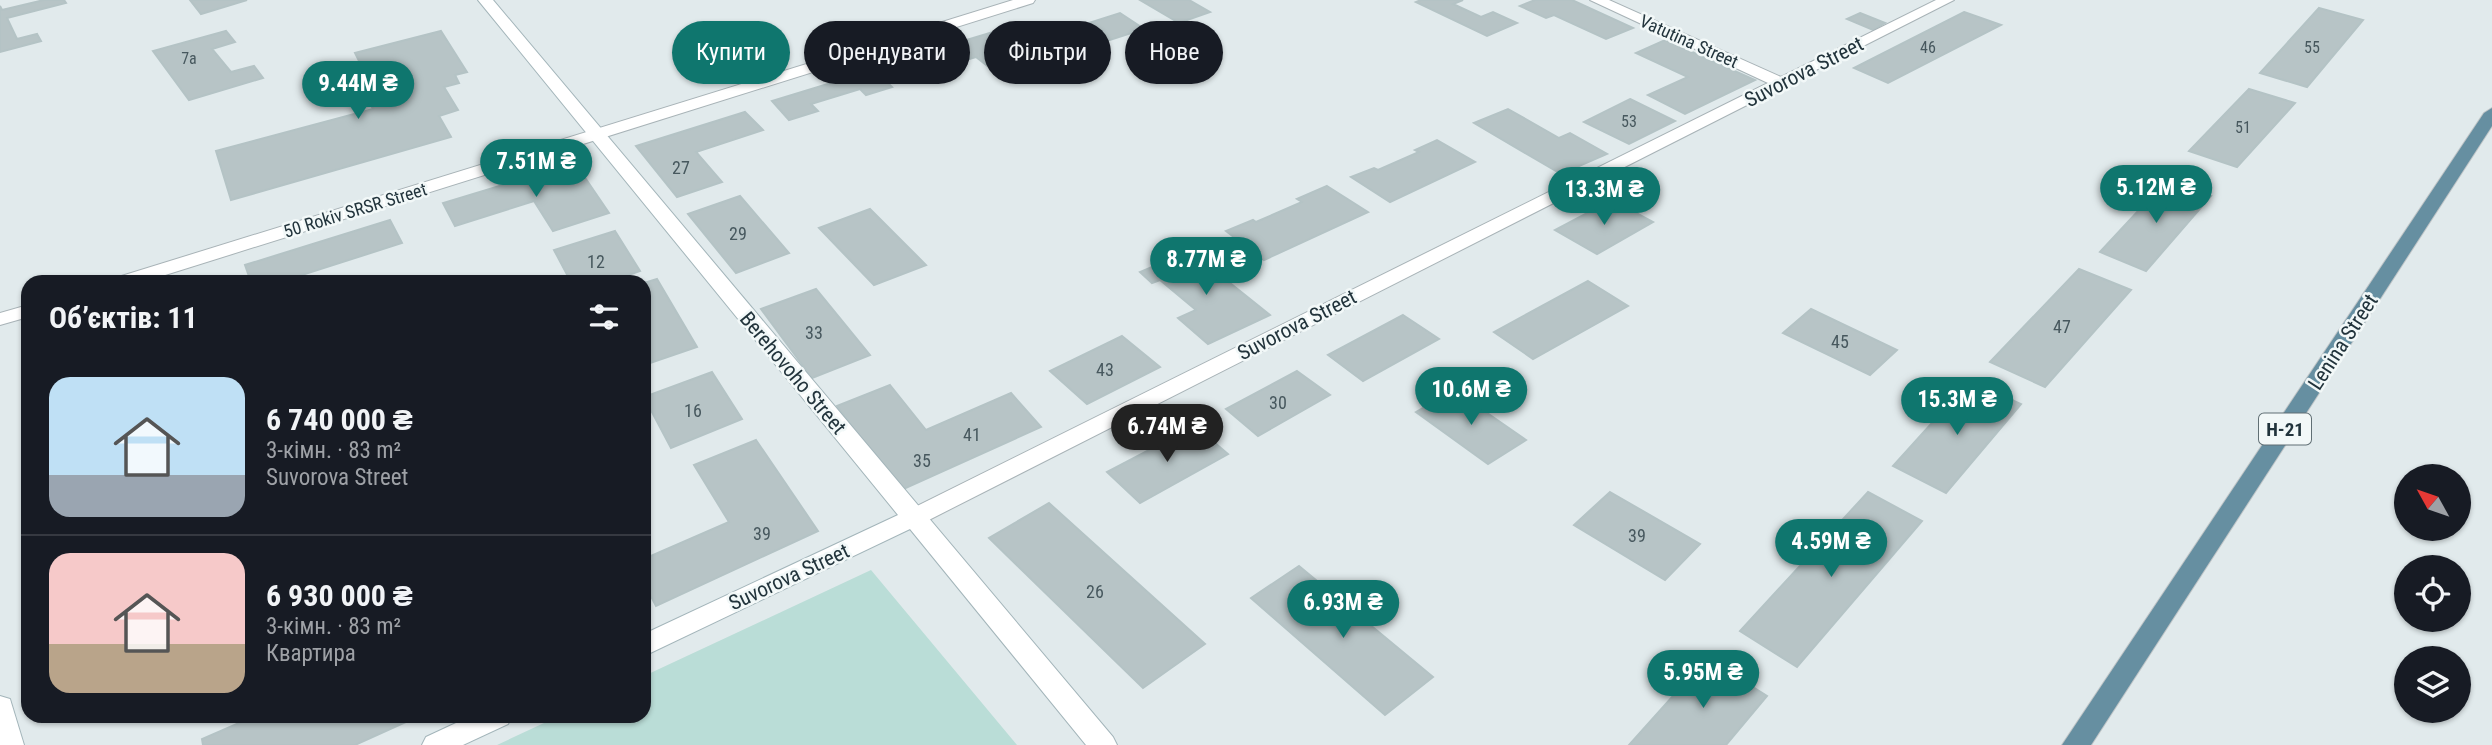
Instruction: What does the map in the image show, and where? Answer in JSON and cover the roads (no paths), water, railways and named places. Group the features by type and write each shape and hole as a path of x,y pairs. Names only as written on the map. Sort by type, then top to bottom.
{"main road":[{"name":"Lenina Street","path":"2076,745 2492,113"}],"street":[{"name":"Berehovoho Street","path":"485,0 1103,745"},
{"name":"50 Rokiv SRSR Street","path":"145,275 1028,0"},
{"name":"Vatutina Street","path":"1597,0 1781,83"},
{"name":"Suvorova Street","path":"651,643 913,518 1947,0"},
{"path":"0,319 21,313"},
{"path":"0,707 10,745"},
{"path":"436,745 483,723"}]}
